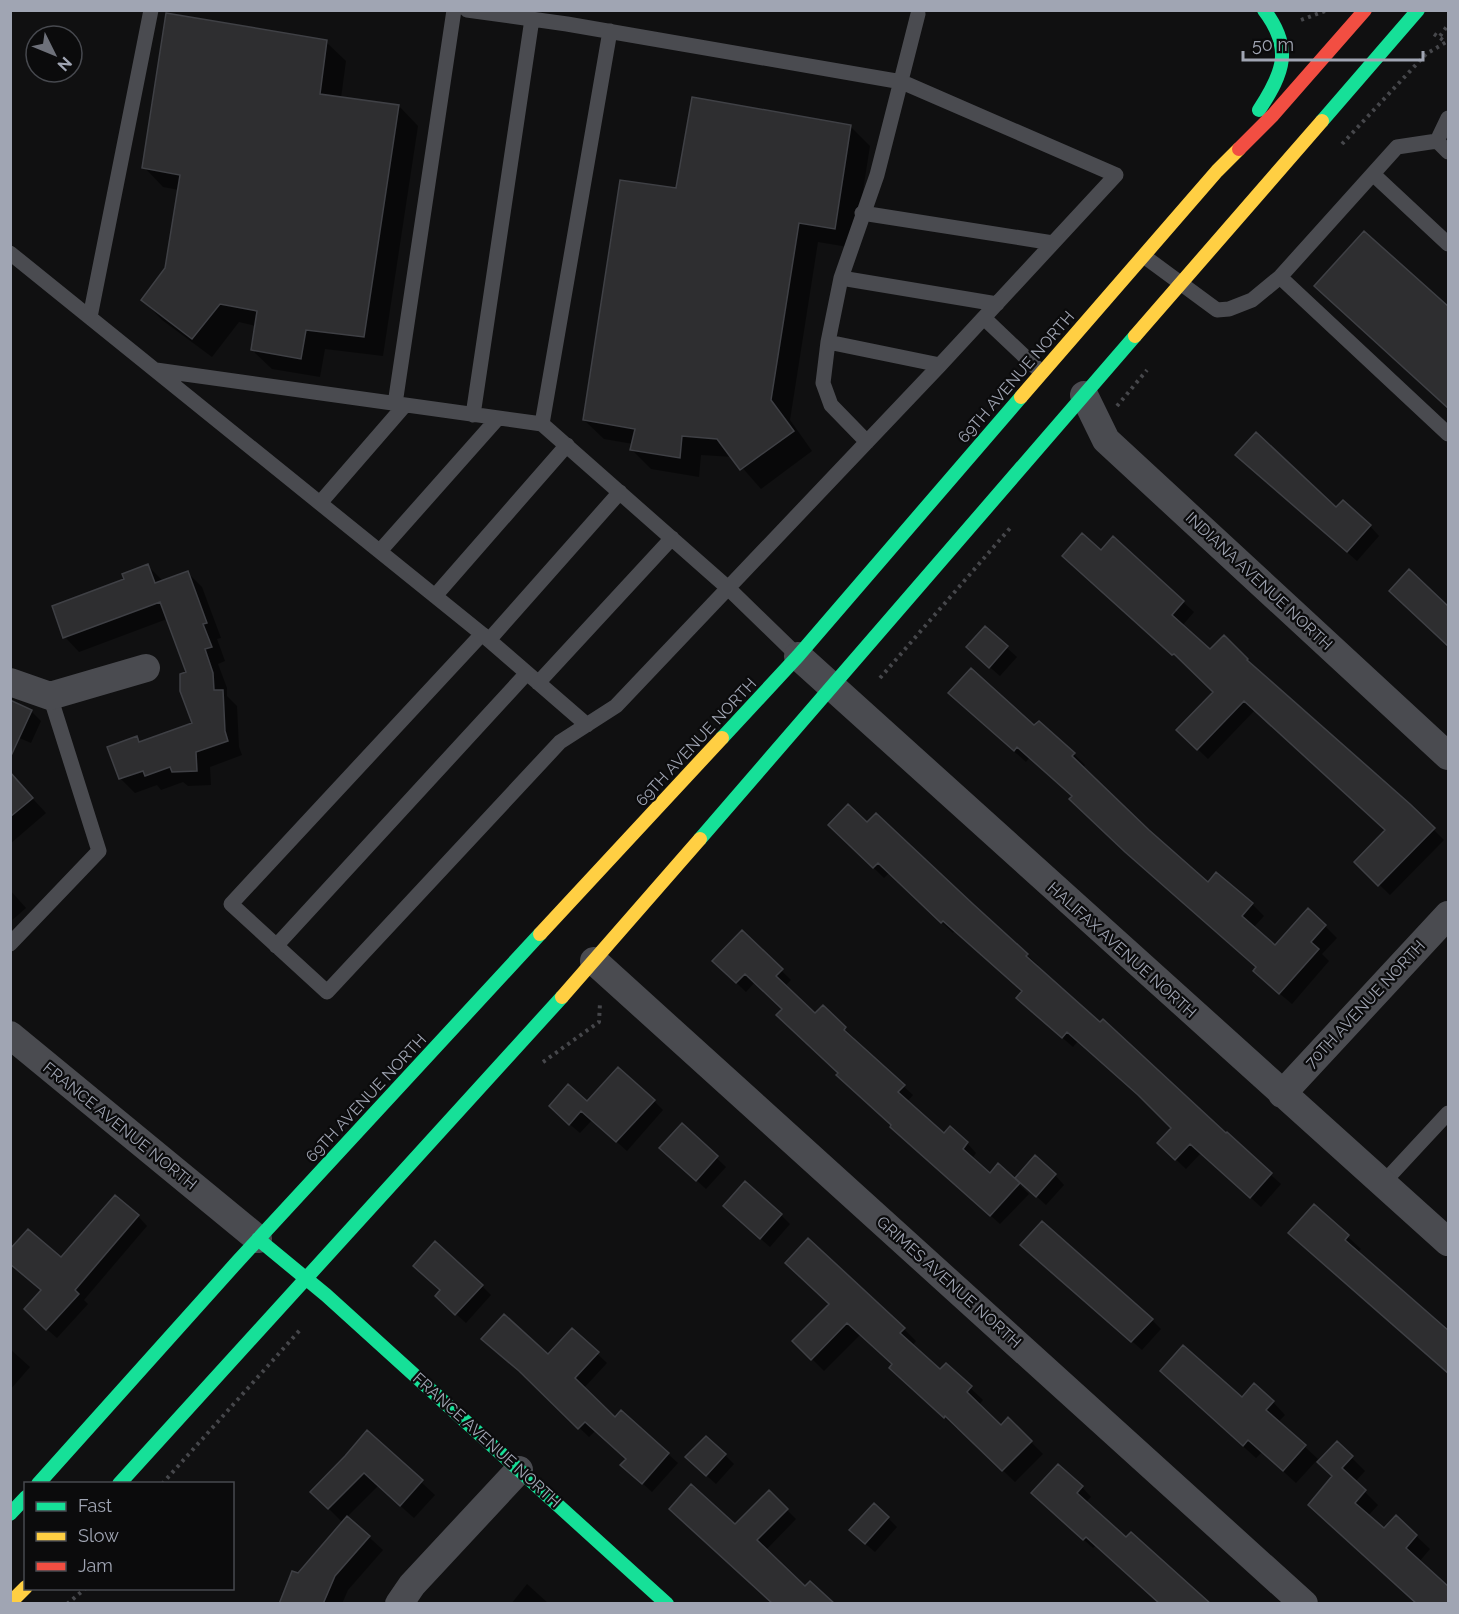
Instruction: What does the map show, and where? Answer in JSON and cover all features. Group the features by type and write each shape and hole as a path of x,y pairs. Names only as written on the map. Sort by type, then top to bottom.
{"street":[{"path":"1217,171 1266,100 1280,75 1284,55 1282,37 1273,20 1264,10"},
{"name":"69TH AVENUE NORTH","path":"40,1482 258,1239 798,656 1217,171 1274,115 1365,10"},
{"path":"121,1482 594,961 1418,10"},
{"name":"INDIANA AVENUE NORTH","path":"1084,395 1106,440 1449,756"},
{"name":"HALIFAX AVENUE NORTH","path":"798,656 1449,1242"},
{"path":"10,682 50,696 146,668"},
{"name":"70TH AVENUE NORTH","path":"1282,1094 1449,915"},
{"name":"GRIMES AVENUE NORTH","path":"594,961 1304,1604"},
{"name":"FRANCE AVENUE NORTH","path":"10,1035 306,1278 667,1604"},
{"path":"399,1604 412,1585 519,1470"},
{"path":"10,1603 24,1589"}],"lane":[{"path":"90,317 151,10"},
{"path":"320,503 400,404 454,10"},
{"path":"467,10 532,19 560,16 610,31 902,82 1116,175 940,365 616,706 560,742 327,992 231,904 620,492"},
{"path":"867,442 831,405 823,383 828,342 841,278 877,175 918,14"},
{"path":"473,415 532,19"},
{"path":"543,424 610,31"},
{"path":"1437,141 1449,118"},
{"path":"1145,257 1217,310 1229,309 1252,300 1280,277 1374,175 1396,147 1437,141"},
{"path":"1437,141 1449,152"},
{"path":"1374,175 1449,244"},
{"path":"862,213 1053,243"},
{"path":"10,253 435,596 586,725"},
{"path":"1280,277 1449,434"},
{"path":"841,278 997,304"},
{"path":"984,318 1041,372"},
{"path":"828,342 940,365"},
{"path":"155,369 543,424 728,588 798,656"},
{"path":"380,551 498,418"},
{"path":"435,596 567,445"},
{"path":"276,945 532,678 672,538"},
{"path":"10,944 99,851 50,696"},
{"path":"1383,1183 1449,1113"}],"path":[{"path":"1440,36 1449,25"},
{"path":"1337,150 1426,54 1449,41"},
{"path":"1115,409 1152,364"},
{"path":"164,1482 306,1322"},
{"path":"67,1604 84,1590"}],"building":[{"path":"166,13 327,40 320,94 399,105 364,337 306,330 301,359 251,350 257,311 220,304 192,339 141,300 165,268 180,175 142,168"},
{"path":"692,97 851,125 835,229 799,223 771,400 794,431 740,470 717,439 682,436 680,458 630,450 635,429 583,420 620,180 676,188"},
{"path":"1364,231 1449,307 1449,409 1314,286"},
{"path":"1256,432 1336,507 1343,500 1371,525 1347,552 1235,455"},
{"path":"1082,533 1101,550 1113,536 1184,601 1172,615 1210,649 1224,635 1247,660 1435,828 1378,886 1354,862 1385,830 1244,701 1197,750 1176,730 1213,692 1174,654 1172,655 1062,556"},
{"path":"148,564 155,583 188,571 207,623 203,624 212,647 205,649 213,673 214,690 223,690 225,731 228,741 196,752 197,771 172,772 170,767 145,776 143,771 119,779 107,747 137,736 139,742 192,723 180,691 180,674 186,672 160,602 63,638 52,606 124,579 122,574"},
{"path":"1409,569 1449,607 1449,647 1389,591"},
{"path":"985,626 1008,646 989,668 966,647"},
{"path":"971,668 1034,725 1039,721 1075,753 1072,756 1149,830 1208,882 1216,872 1253,903 1242,916 1275,945 1308,908 1326,925 1311,942 1319,949 1279,994 1253,971 1256,967 1125,852 1069,799 1072,796 1017,747 1014,751 948,693"},
{"path":"10,700 32,710 10,758"},
{"path":"10,772 33,798 10,817"},
{"path":"848,804 867,822 876,813 1028,954 1026,956 1100,1022 1103,1019 1272,1173 1250,1198 1190,1144 1175,1160 1157,1143 1171,1128 1138,1095 1067,1032 1062,1038 1016,998 1022,991 943,921 941,923 878,863 873,868 828,825"},
{"path":"742,930 783,969 776,976 815,1013 823,1005 846,1027 844,1030 905,1085 898,1092 944,1133 950,1126 968,1142 963,1149 990,1173 998,1163 1020,1183 990,1216 890,1127 891,1125 836,1075 838,1073 776,1015 782,1009 745,974 736,983 712,961"},
{"path":"618,1067 655,1100 616,1142 581,1111 569,1125 549,1106 568,1084 587,1101"},
{"path":"682,1123 718,1156 696,1181 659,1148"},
{"path":"1035,1155 1056,1174 1036,1197 1015,1178"},
{"path":"745,1181 782,1214 760,1239 723,1206"},
{"path":"115,1195 139,1215 75,1290 79,1294 46,1330 24,1309 41,1290 10,1264 10,1249 28,1229 61,1257"},
{"path":"1314,1204 1349,1235 1345,1240 1449,1331 1449,1374 1288,1233"},
{"path":"1042,1221 1153,1319 1131,1342 1020,1245"},
{"path":"808,1238 905,1328 900,1333 940,1369 946,1363 972,1386 967,1392 1001,1425 1008,1417 1032,1441 1002,1471 945,1416 944,1418 889,1368 892,1364 847,1323 811,1360 792,1341 829,1304 785,1263"},
{"path":"435,1241 483,1285 455,1315 435,1296 440,1290 413,1266"},
{"path":"504,1314 548,1354 572,1328 599,1352 575,1378 615,1417 621,1410 669,1453 642,1484 620,1465 626,1459 585,1422 578,1429 519,1371 481,1339"},
{"path":"1183,1345 1242,1397 1254,1383 1274,1401 1266,1410 1306,1445 1283,1471 1248,1440 1243,1446 1160,1371"},
{"path":"367,1430 423,1480 400,1506 364,1473 328,1509 310,1492"},
{"path":"706,1436 726,1454 706,1476 685,1457"},
{"path":"1337,1441 1353,1456 1342,1468 1366,1490 1355,1503 1384,1528 1396,1515 1417,1535 1406,1548 1449,1587 1449,1604 1417,1604 1308,1505 1332,1476 1317,1462"},
{"path":"1058,1464 1083,1486 1077,1493 1126,1537 1131,1532 1211,1604 1160,1604 1086,1537 1083,1540 1031,1493"},
{"path":"691,1484 735,1524 769,1490 788,1509 757,1540 805,1586 810,1581 835,1604 773,1604 669,1509"},
{"path":"874,1503 889,1517 865,1544 849,1530"},
{"path":"347,1516 370,1536 335,1576 323,1604 279,1604 292,1571 298,1573"}],"traffic: fast":[{"path":"1259,110 1274,84 1282,60 1279,36 1264,10"},
{"path":"1322,121 1418,10"},
{"path":"700,839 1135,336"},
{"path":"722,738 798,656 1021,397"},
{"path":"40,1482 238,1261 540,934"},
{"path":"121,1482 562,997"},
{"path":"258,1239 326,1295 667,1604"},
{"path":"10,1514 24,1499"}],"traffic: slow":[{"path":"1135,336 1322,121"},
{"path":"1021,397 1217,171 1239,149"},
{"path":"540,934 722,738"},
{"path":"562,997 700,839"},
{"path":"10,1603 24,1589"}],"traffic: jam":[{"path":"1239,149 1273,115 1365,10"}]}
